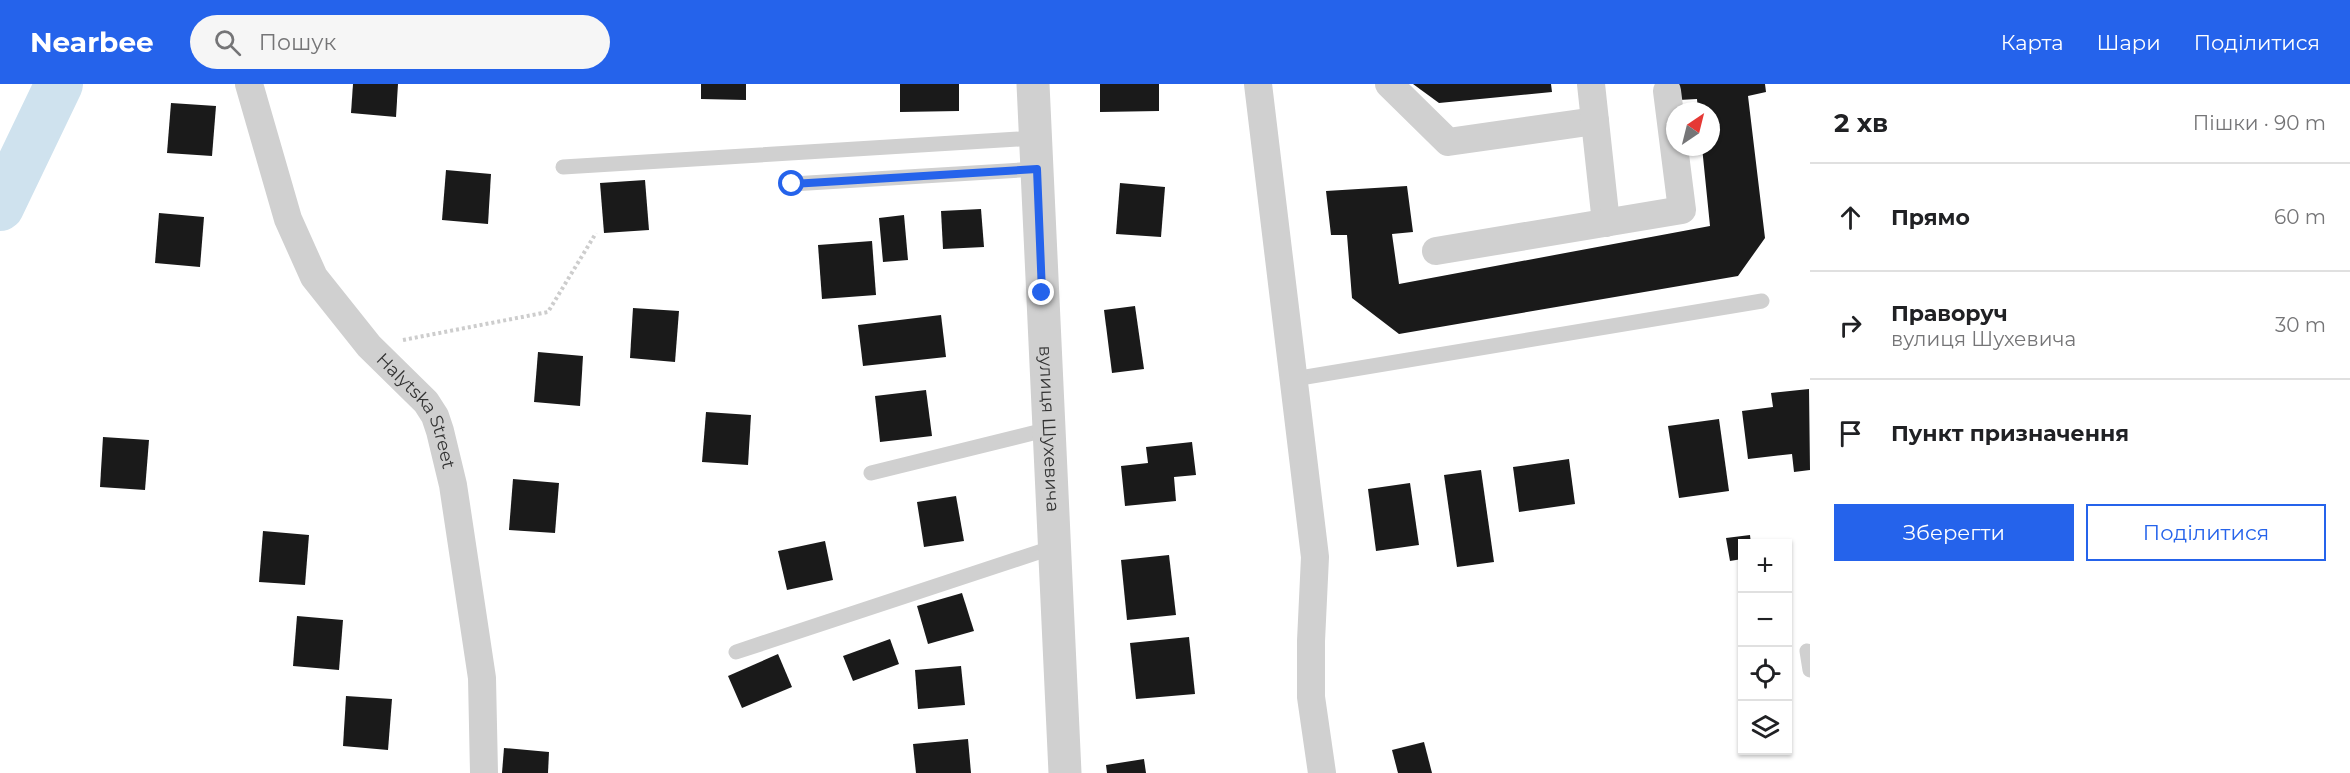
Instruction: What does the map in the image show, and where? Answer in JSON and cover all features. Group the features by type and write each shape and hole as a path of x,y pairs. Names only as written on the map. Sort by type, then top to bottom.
{"street":[{"name":"Halytska Street","path":"249,84 288,219 314,277 369,346 426,402 435,416 453,484 482,678 484,773"},
{"name":"вулиця Шухевича","path":"1033,84 1065,773"},
{"path":"1258,84 1315,557 1311,697 1322,773"},
{"path":"1389,84 1448,142 1595,121"},
{"path":"1591,84 1606,223"},
{"path":"1436,252 1682,210 1667,91"}],"lane":[{"path":"563,167 1036,154"},
{"path":"792,184 1036,154"},
{"path":"1294,379 1762,301"},
{"path":"871,472 1049,429"},
{"path":"736,652 1054,547"},
{"path":"1807,651 1810,670"}],"path":[{"path":"369,346 548,312 596,233"}],"building":[{"path":"353,84 398,84 396,117 351,113"},
{"path":"701,84 746,84 746,100 701,99"},
{"path":"900,84 959,84 959,111 900,112"},
{"path":"1100,84 1159,84 1159,111 1100,112"},
{"path":"1413,84 1551,84 1552,92 1439,103"},
{"path":"1677,84 1765,84 1766,92 1748,96 1765,238 1738,276 1399,334 1352,298 1347,235 1331,235 1326,191 1407,186 1413,232 1392,234 1399,284 1710,226 1703,156 1720,156 1720,102 1697,102 1697,99 1679,100"},
{"path":"171,103 216,106 212,156 167,153"},
{"path":"446,170 491,174 488,224 442,220"},
{"path":"645,180 649,230 604,233 600,183"},
{"path":"1120,183 1165,187 1161,237 1116,234"},
{"path":"981,209 984,247 943,249 941,211"},
{"path":"159,213 204,217 200,267 155,263"},
{"path":"904,215 908,260 883,262 879,218"},
{"path":"872,241 876,295 822,299 818,245"},
{"path":"1135,306 1144,369 1112,373 1104,310"},
{"path":"633,308 679,311 675,362 630,358"},
{"path":"941,315 946,357 863,366 858,325"},
{"path":"538,352 583,356 580,406 534,402"},
{"path":"1809,389 1810,470 1794,472 1792,454 1748,459 1742,411 1773,407 1771,393"},
{"path":"926,390 932,436 880,442 875,396"},
{"path":"706,412 751,415 748,465 702,462"},
{"path":"1719,419 1729,491 1679,498 1668,426"},
{"path":"103,437 149,440 145,490 100,487"},
{"path":"1192,442 1196,475 1174,477 1176,501 1125,506 1121,466 1148,463 1146,447"},
{"path":"1569,459 1575,504 1519,512 1513,467"},
{"path":"1481,470 1494,562 1457,567 1444,475"},
{"path":"513,479 559,483 555,533 509,530"},
{"path":"1410,483 1419,545 1376,551 1368,489"},
{"path":"956,496 964,541 924,547 917,502"},
{"path":"263,531 309,535 305,585 259,582"},
{"path":"1750,535 1750,539 1738,539 1738,560 1730,561 1726,538"},
{"path":"825,541 833,580 787,590 778,551"},
{"path":"1169,555 1176,615 1127,620 1121,560"},
{"path":"962,593 974,631 928,644 917,606"},
{"path":"297,616 343,620 339,670 293,666"},
{"path":"1189,637 1195,694 1136,699 1130,643"},
{"path":"890,639 899,664 853,681 843,656"},
{"path":"778,654 792,687 742,708 728,676"},
{"path":"961,666 965,705 918,709 915,670"},
{"path":"346,696 392,699 388,750 343,746"},
{"path":"968,739 971,773 916,773 913,744"},
{"path":"1424,742 1432,773 1398,773 1392,750"},
{"path":"504,748 549,752 548,773 502,773"},
{"path":"1144,759 1146,773 1107,773 1106,765"}],"waterway":[{"path":"0,207 59,84"}],"route":[{"path":"792,184 1037,169 1042,293"}]}
